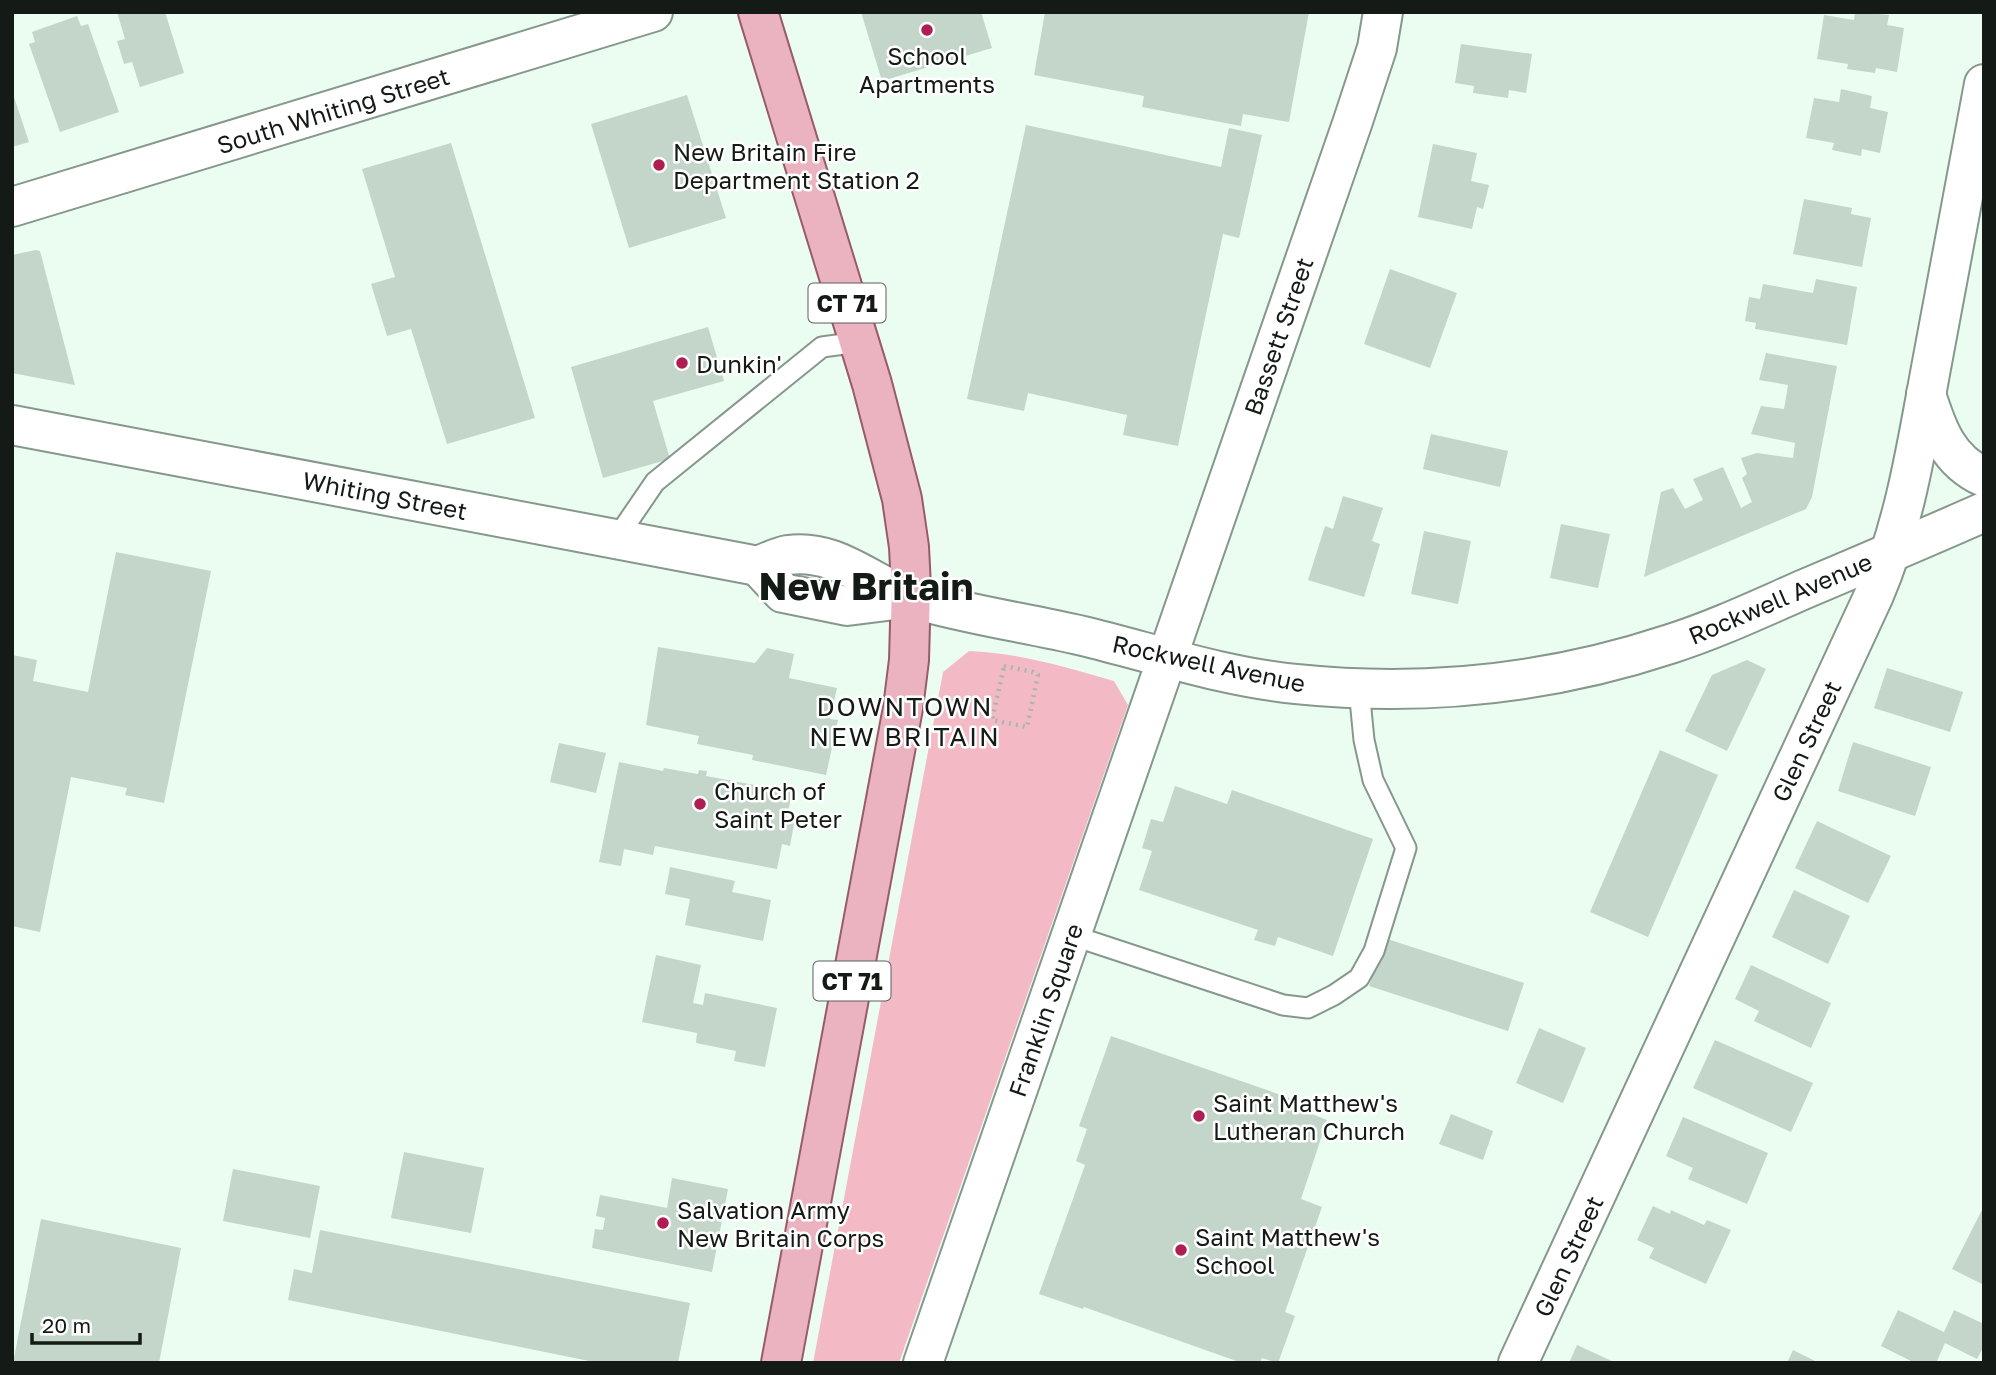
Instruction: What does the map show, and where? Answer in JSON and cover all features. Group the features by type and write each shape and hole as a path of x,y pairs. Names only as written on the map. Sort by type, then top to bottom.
{"main road":[{"name":"CT 71","path":"758,12 859,342 902,499 909,547 911,598 909,660 903,708 781,1363"}],"street":[{"name":"South Whiting Street","path":"12,207 653,12"},
{"name":"Bassett Street","path":"1167,658 1373,61 1383,12"},
{"name":"Glen Street","path":"1518,1363 1874,595 1890,553 1910,476 1982,109"},
{"path":"1926,394 1941,435 1951,453 1971,471 1984,477"},
{"name":"Whiting Street","path":"12,425 758,566 789,555 836,561 911,598"},
{"name":"Rockwell Avenue","path":"911,598 1227,673 1283,683 1360,689 1473,686 1550,675 1672,643 1730,622 1984,512"},
{"name":"Franklin Square","path":"923,1363 1167,658"}],"lane":[{"path":"616,539 655,482 822,347 859,342"},
{"path":"1071,935 1283,1005 1308,1008 1359,978 1374,951 1406,848 1373,780 1364,740 1360,689"}],"path":[{"path":"1021,669 1022,662"},
{"path":"1007,666 1021,669 1038,675 1028,725 1024,728 992,720 1001,669 1007,666"}],"shaded area":[{"path":"969,651 1024,658 1114,681 1128,705 899,1363 813,1363 943,672"}],"building":[{"path":"117,12 165,12 184,73 140,87 132,62 124,64 117,41 125,39"},
{"name":"School Apartments","path":"861,12 981,12 992,48 882,81"},
{"path":"1045,12 1309,12 1289,122 1243,114 1241,126 1142,107 1144,96 1034,75"},
{"path":"1855,12 1889,15 1887,25 1904,28 1897,72 1876,68 1875,73 1847,69 1848,64 1817,59 1824,15 1854,20"},
{"path":"77,16 81,26 88,24 119,112 60,132 29,44 35,42 32,32"},
{"path":"1461,44 1532,54 1526,93 1509,90 1508,98 1473,93 1474,86 1455,83"},
{"path":"1841,89 1872,96 1870,108 1888,112 1880,153 1862,149 1861,156 1832,150 1834,143 1806,138 1814,98 1839,102"},
{"path":"12,91 29,142 12,147"},
{"path":"687,95 726,218 629,248 591,124"},
{"path":"1026,125 1221,167 1229,128 1262,135 1239,238 1223,234 1178,446 1123,435 1127,415 1028,393 1024,411 967,399"},
{"path":"451,143 535,418 447,444 411,329 387,336 371,284 395,277 362,169"},
{"path":"1433,144 1477,153 1471,181 1489,185 1483,209 1477,207 1472,229 1418,217"},
{"path":"1804,199 1852,208 1851,214 1871,218 1862,267 1793,254"},
{"path":"40,251 75,385 12,373 12,255"},
{"path":"1390,269 1457,293 1430,368 1364,344"},
{"path":"1816,279 1857,287 1847,345 1755,329 1756,323 1745,321 1749,297 1760,299 1763,284 1813,293"},
{"path":"708,327 724,381 653,401 670,459 603,478 571,367"},
{"path":"1766,353 1837,366 1812,497 1806,509 1644,577 1661,492 1673,488 1685,509 1703,500 1693,479 1723,467 1741,508 1752,502 1742,478 1747,474 1741,458 1757,453 1793,458 1795,443 1751,434 1761,406 1784,409 1788,385 1759,380"},
{"path":"1431,434 1508,451 1500,487 1423,469"},
{"path":"1343,496 1383,508 1372,541 1380,544 1364,597 1308,580 1325,526 1333,529"},
{"path":"1561,524 1610,534 1598,588 1550,578"},
{"path":"1424,531 1471,541 1458,604 1411,594"},
{"path":"116,552 211,571 164,803 125,795 127,788 71,777 40,932 12,926 12,655 37,660 33,681 88,692"},
{"path":"658,647 755,663 767,648 794,654 789,678 837,688 830,719 838,720 826,775 752,760 753,755 697,744 699,736 646,725"},
{"path":"1747,660 1766,669 1727,751 1685,731 1712,675"},
{"path":"1887,668 1963,692 1950,732 1874,708"},
{"path":"1853,742 1931,767 1915,816 1838,791"},
{"path":"559,743 606,753 596,793 550,782"},
{"path":"1660,750 1718,775 1648,937 1590,912"},
{"name":"Church of Saint Peter","path":"619,762 663,771 664,768 698,774 699,770 707,771 706,776 792,792 787,817 795,818 790,846 782,844 777,869 655,846 653,855 624,849 621,866 599,862"},
{"path":"1175,786 1227,804 1232,790 1373,839 1333,956 1278,937 1275,946 1254,940 1258,930 1139,890 1152,851 1142,848 1151,819 1163,822"},
{"path":"1817,821 1891,856 1868,903 1795,868"},
{"path":"670,867 735,881 732,892 771,900 763,941 685,925 690,899 665,894"},
{"path":"1794,890 1850,916 1828,964 1772,937"},
{"path":"1384,938 1524,983 1508,1031 1369,986"},
{"path":"656,955 701,965 693,1003 703,1005 705,993 777,1008 765,1067 734,1061 736,1051 696,1043 697,1033 642,1022"},
{"path":"1751,965 1831,1003 1811,1048 1754,1021 1759,1011 1735,999"},
{"path":"1539,1028 1586,1048 1563,1103 1516,1083"},
{"name":"Saint Matthew's School","path":"1111,1036 1307,1104 1304,1111 1327,1120 1301,1199 1322,1207 1285,1312 1295,1316 1278,1363 1262,1358 1260,1363 1242,1363 1084,1307 1083,1309 1039,1294 1085,1165 1076,1161 1087,1129 1079,1126"},
{"path":"1715,1040 1813,1083 1791,1132 1693,1088"},
{"path":"1451,1114 1493,1131 1483,1160 1439,1144"},
{"path":"1683,1117 1768,1153 1747,1204 1688,1179 1693,1168 1666,1156"},
{"path":"404,1152 484,1168 471,1233 391,1218"},
{"path":"233,1169 320,1186 310,1238 223,1221"},
{"name":"Salvation Army New Britain Corps","path":"672,1178 728,1189 712,1272 592,1248 595,1229 603,1230 605,1218 596,1216 600,1195 667,1208"},
{"path":"1653,1206 1670,1214 1671,1210 1704,1225 1707,1220 1731,1230 1706,1284 1649,1258 1654,1248 1637,1240"},
{"path":"1984,1206 1984,1285 1952,1269"},
{"path":"41,1219 181,1248 159,1363 13,1363"},
{"path":"320,1230 690,1303 678,1363 599,1363 288,1300 294,1269 312,1273"},
{"path":"1898,1310 1944,1332 1954,1310 1984,1324 1984,1346 1977,1359 1945,1343 1936,1363 1915,1363 1881,1346"},
{"path":"1577,1345 1616,1363 1569,1363"},
{"path":"1793,1350 1819,1363 1787,1363"}],"place":[{"name":"School Apartments","path":"927,30"},
{"name":"New Britain Fire Department Station 2","path":"659,165"},
{"name":"Dunkin'","path":"682,363"},
{"name":"Church of Saint Peter","path":"700,804"},
{"name":"Saint Matthew's Lutheran Church","path":"1199,1116"},
{"name":"Salvation Army New Britain Corps","path":"663,1223"},
{"name":"Saint Matthew's School","path":"1181,1250"}],"district":[{"name":"New Britain","path":"866,585"},
{"name":"DOWNTOWN NEW BRITAIN","path":"905,721"}]}
